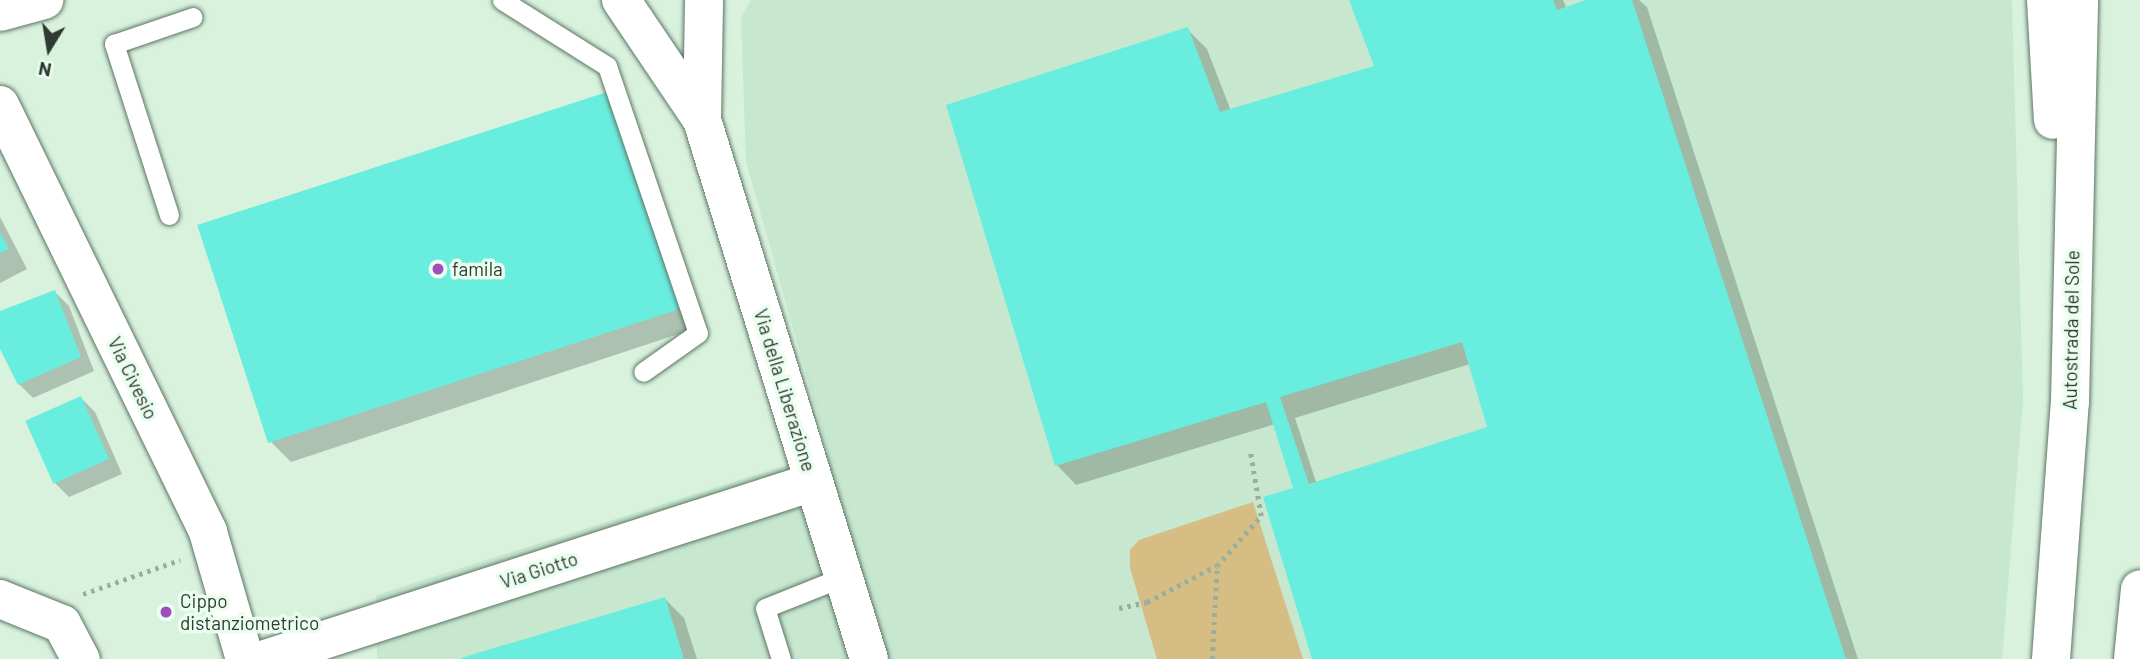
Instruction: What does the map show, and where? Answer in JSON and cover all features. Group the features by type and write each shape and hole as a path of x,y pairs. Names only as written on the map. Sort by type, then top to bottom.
{"main road":[{"path":"0,12 44,0"},
{"name":"Via della Liberazione","path":"621,0 702,120 869,659"},
{"name":"Via della Liberazione","path":"702,120 704,0"},
{"path":"2046,0 2070,402"},
{"name":"Autostrada del Sole","path":"2051,659 2070,402 2079,0"},
{"name":"Via Civesio","path":"0,105 213,548 245,659"},
{"name":"Via Giotto","path":"265,659 813,482"},
{"path":"2133,659 2140,589"},
{"path":"16,605 62,624 81,659"}],"lane":[{"path":"502,0 607,66 648,196 698,333 643,372"},
{"path":"169,215 114,44 193,17"},
{"path":"782,659 765,608 843,577"}],"path":[{"path":"1119,608 1147,602 1217,566 1261,516 1250,451"},
{"path":"16,605 213,548"},
{"path":"1212,659 1217,566"}],"shaded area":[{"path":"751,0 2012,0 2023,400 2002,659 377,659 376,595 828,452 746,162 741,17"},
{"path":"1253,502 1303,659 1157,659 1130,568 1130,550 1139,540"}],"building":[{"path":"1349,0 1553,0 1557,10 1586,0 1632,0 1846,659 1312,659 1263,497 1293,488 1266,402 1055,466 946,105 1188,27 1220,112 1374,66","holes":["1462,342 1487,427 1309,484 1280,397"]},
{"path":"610,91 681,309 268,443 197,225"},
{"path":"0,232 9,249 0,253"},
{"path":"55,290 81,357 18,385 0,349 0,311"},
{"path":"81,396 109,459 53,484 25,421"},
{"path":"665,597 684,659 461,659 461,658"}],"place":[{"name":"famila","path":"438,269"},
{"name":"Cippo distanziometrico","path":"166,612"}]}
